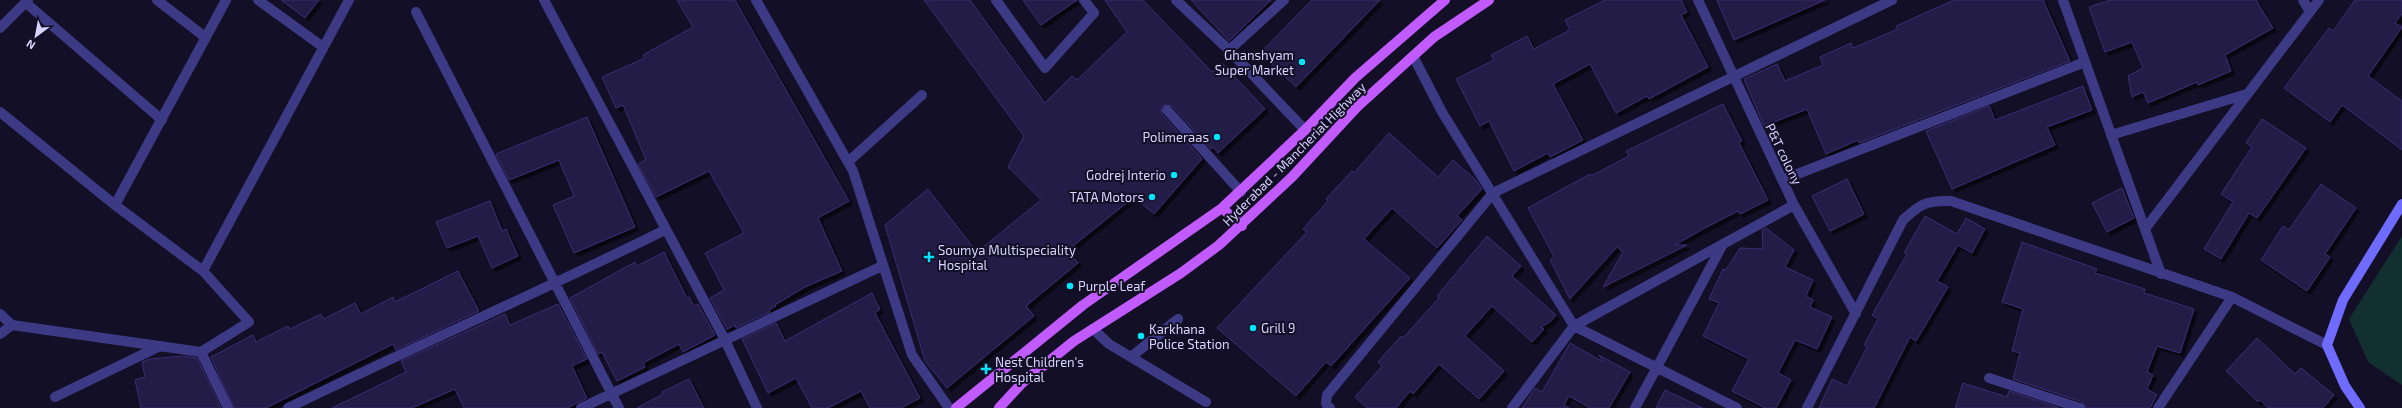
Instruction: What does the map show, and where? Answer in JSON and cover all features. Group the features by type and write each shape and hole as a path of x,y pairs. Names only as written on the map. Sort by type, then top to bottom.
{"main road":[{"name":"Hyderabad - Mancherial Highway","path":"956,408 1083,305 1222,208 1241,192 1305,130 1355,78 1445,0"},
{"name":"Hyderabad - Mancherial Highway","path":"999,408 1022,383 1074,341 1181,273 1242,226 1292,177 1357,107 1434,37 1489,0"},
{"path":"1222,208 1242,226"}],"street":[{"path":"157,0 205,37"},
{"path":"115,205 226,0"},
{"path":"258,0 323,47"},
{"path":"203,271 349,0"},
{"path":"544,0 665,230 725,340 757,408"},
{"path":"756,0 854,171 882,266 912,355 949,408"},
{"path":"996,0 1045,68 1094,13 1084,0"},
{"path":"1176,0 1229,50 1305,130"},
{"path":"1229,50 1284,0"},
{"name":"P&T colony","path":"1698,0 1732,77 1794,205 1856,314"},
{"path":"1330,408 1326,404 1327,395 1493,193 1892,0"},
{"path":"2063,0 2161,274"},
{"path":"2303,0 2310,12"},
{"path":"2145,229 2318,0"},
{"path":"0,28 27,1 162,120"},
{"path":"416,12 619,408"},
{"path":"1413,56 1442,112 1574,326 1737,408"},
{"path":"1782,180 2085,62"},
{"path":"2111,135 2247,94"},
{"path":"848,162 922,95"},
{"path":"1167,110 1241,192"},
{"path":"0,112 115,205 203,271 249,322 201,352 12,326 0,314"},
{"path":"1806,408 1856,314 1903,220 1914,210 1931,200 1950,201 2232,297 2327,345 2345,386 2360,408"},
{"path":"2327,345 2343,300 2402,204"},
{"path":"1512,408 1574,326 1794,205"},
{"path":"288,408 361,372 556,284 665,230"},
{"path":"1635,408 1656,366 1723,244"},
{"path":"581,408 882,266"},
{"path":"2158,408 2232,297"},
{"path":"1131,357 1178,319"},
{"path":"0,334 12,326"},
{"path":"1093,329 1109,344 1206,402"},
{"path":"55,397 160,346"},
{"path":"201,352 228,408"},
{"path":"1989,378 2080,408"}],"green space":[{"path":"2402,236 2402,385 2368,362 2349,319"}],"building":[{"path":"281,0 319,0 305,18"},
{"path":"677,0 735,0 849,201 818,218 842,271 805,287 775,305 776,306 769,310 770,312 736,328 735,325 727,329 710,298 724,290 705,253 744,233 709,171 656,197 638,164 646,160 623,105 616,108 602,77 645,58 643,55 693,27"},
{"path":"924,0 970,0 1045,103 1072,76 1077,80 1127,32 1105,0 1143,0 1212,72 1222,63 1265,109 1218,153 1213,147 1211,149 1172,106 1163,105 1161,108 1162,114 1202,159 1154,214 1134,197 1068,250 1078,263 1026,306 1034,316 947,388 925,361 885,225 928,189 977,252 1041,200 1008,167 1024,136"},
{"path":"1023,0 1077,0 1041,25"},
{"path":"1191,0 1271,0 1229,41"},
{"path":"1312,0 1380,0 1296,87 1260,53"},
{"path":"1605,0 1681,0 1687,12 1681,15 1708,67 1649,99 1647,96 1616,113 1590,64 1553,84 1583,140 1550,157 1548,153 1514,171 1489,121 1480,126 1456,79 1494,60 1491,55 1527,36 1534,49 1570,30 1565,20"},
{"path":"1717,0 1825,0 1734,40"},
{"path":"1954,0 2043,0 2070,61 1859,143 1858,140 1826,154 1807,109 1764,126 1744,79 1777,64 1785,81 1823,65 1820,57 1851,43 1853,48 1898,29 1896,26"},
{"path":"2111,0 2256,0 2273,28 2225,55 2231,71 2198,85 2197,82 2148,103 2143,92 2132,97 2128,76 2143,68 2132,42 2105,52 2089,7"},
{"path":"2355,0 2402,0 2402,14 2395,23 2402,27 2368,76 2402,101 2402,150 2342,105 2330,122 2284,88 2329,28 2333,31"},
{"path":"2083,86 2092,110 2047,127 2055,145 1952,189 1926,131 1989,106 1995,120"},
{"path":"1723,104 1742,141 1739,143 1768,200 1740,214 1738,211 1703,229 1675,245 1687,245 1603,287 1623,252 1617,247 1570,299 1550,260 1554,257 1528,208 1590,174 1591,176 1629,156 1626,151"},
{"path":"587,117 635,227 574,253 553,205 574,196 559,160 509,180 496,154"},
{"path":"2262,119 2306,148 2257,218 2249,213 2221,259 2204,249 2233,202 2221,194 2252,147 2246,143"},
{"path":"1389,133 1438,177 1453,160 1476,180 1482,189 1457,216 1462,220 1437,248 1392,208 1364,239 1410,278 1331,366 1326,362 1296,396 1217,328 1307,232 1303,229 1328,201 1326,199 1352,171 1354,173"},
{"path":"1847,179 1864,214 1830,231 1812,196"},
{"path":"2321,184 2356,208 2325,254 2330,257 2307,291 2261,260 2283,226 2289,230"},
{"path":"2122,188 2134,218 2107,232 2092,203"},
{"path":"490,201 502,231 506,229 518,256 492,268 478,236 447,248 436,222"},
{"path":"1925,216 1957,234 1966,218 1985,229 1972,253 1958,245 1937,281 1948,287 1916,341 1910,337 1874,408 1819,408 1832,379 1847,386 1867,347 1864,345 1878,319 1872,315 1907,254 1904,253"},
{"path":"1766,228 1794,250 1785,267 1813,280 1806,296 1813,300 1810,307 1832,317 1817,349 1795,340 1778,373 1791,380 1776,408 1765,408 1732,391 1749,359 1703,336 1719,303 1709,299 1723,269 1726,270 1740,248 1763,249 1762,230"},
{"path":"1487,236 1521,266 1512,276 1556,315 1550,322 1541,327 1544,329 1532,342 1492,306 1465,336 1504,371 1479,399 1439,364 1413,394 1410,391 1396,408 1367,408 1355,397 1382,366 1378,362 1401,336 1403,338 1439,298 1437,296"},
{"path":"2022,242 2097,269 2095,273 2145,289 2144,293 2194,309 2180,353 2157,346 2147,372 2153,375 2147,389 2157,395 2150,408 2086,408 2082,402 2013,379 2020,353 2012,351 2023,309 2002,302"},
{"path":"664,252 687,298 689,297 694,306 698,304 715,335 683,352 679,344 643,363 645,367 617,381 602,352 598,354 570,298 635,262 637,266"},
{"path":"458,271 479,311 396,350 393,344 266,408 234,408 211,357 253,335 256,342 288,326 290,329 321,314 324,319 355,303 361,314 393,297 395,302"},
{"path":"872,293 880,309 875,313 920,398 901,408 870,408 861,391 828,408 812,408 796,378 768,393 742,339 776,323 785,341"},
{"path":"558,304 587,359 572,366 587,398 567,408 464,408 455,389 412,408 332,408 406,372 401,361 505,314 510,325"},
{"path":"2257,338 2295,374 2301,368 2334,395 2323,408 2269,408 2260,400 2258,402 2226,371"},
{"path":"1570,343 1603,362 1599,355 1630,372 1609,408 1590,408 1569,396 1564,405 1569,408 1522,408 1535,388 1542,392"},
{"path":"183,356 197,358 221,408 141,408 135,380 145,377 142,362 149,359"},
{"path":"689,379 704,408 637,408 663,394 662,392"},
{"path":"1963,383 2007,397 2009,391 2059,408 1955,408"},
{"path":"1665,390 1703,408 1656,408"}],"place":[{"name":"Ghanshyam Super Market","path":"1302,62"},
{"name":"Polimeraas","path":"1217,137"},
{"name":"Godrej Interio","path":"1174,175"},
{"name":"TATA Motors","path":"1152,197"},
{"name":"Soumya Multispeciality Hospital","path":"929,257"},
{"name":"Purple Leaf","path":"1070,286"},
{"name":"Grill 9","path":"1253,328"},
{"name":"Karkhana Police Station","path":"1141,336"},
{"name":"Nest Children's Hospital","path":"986,369"}]}
